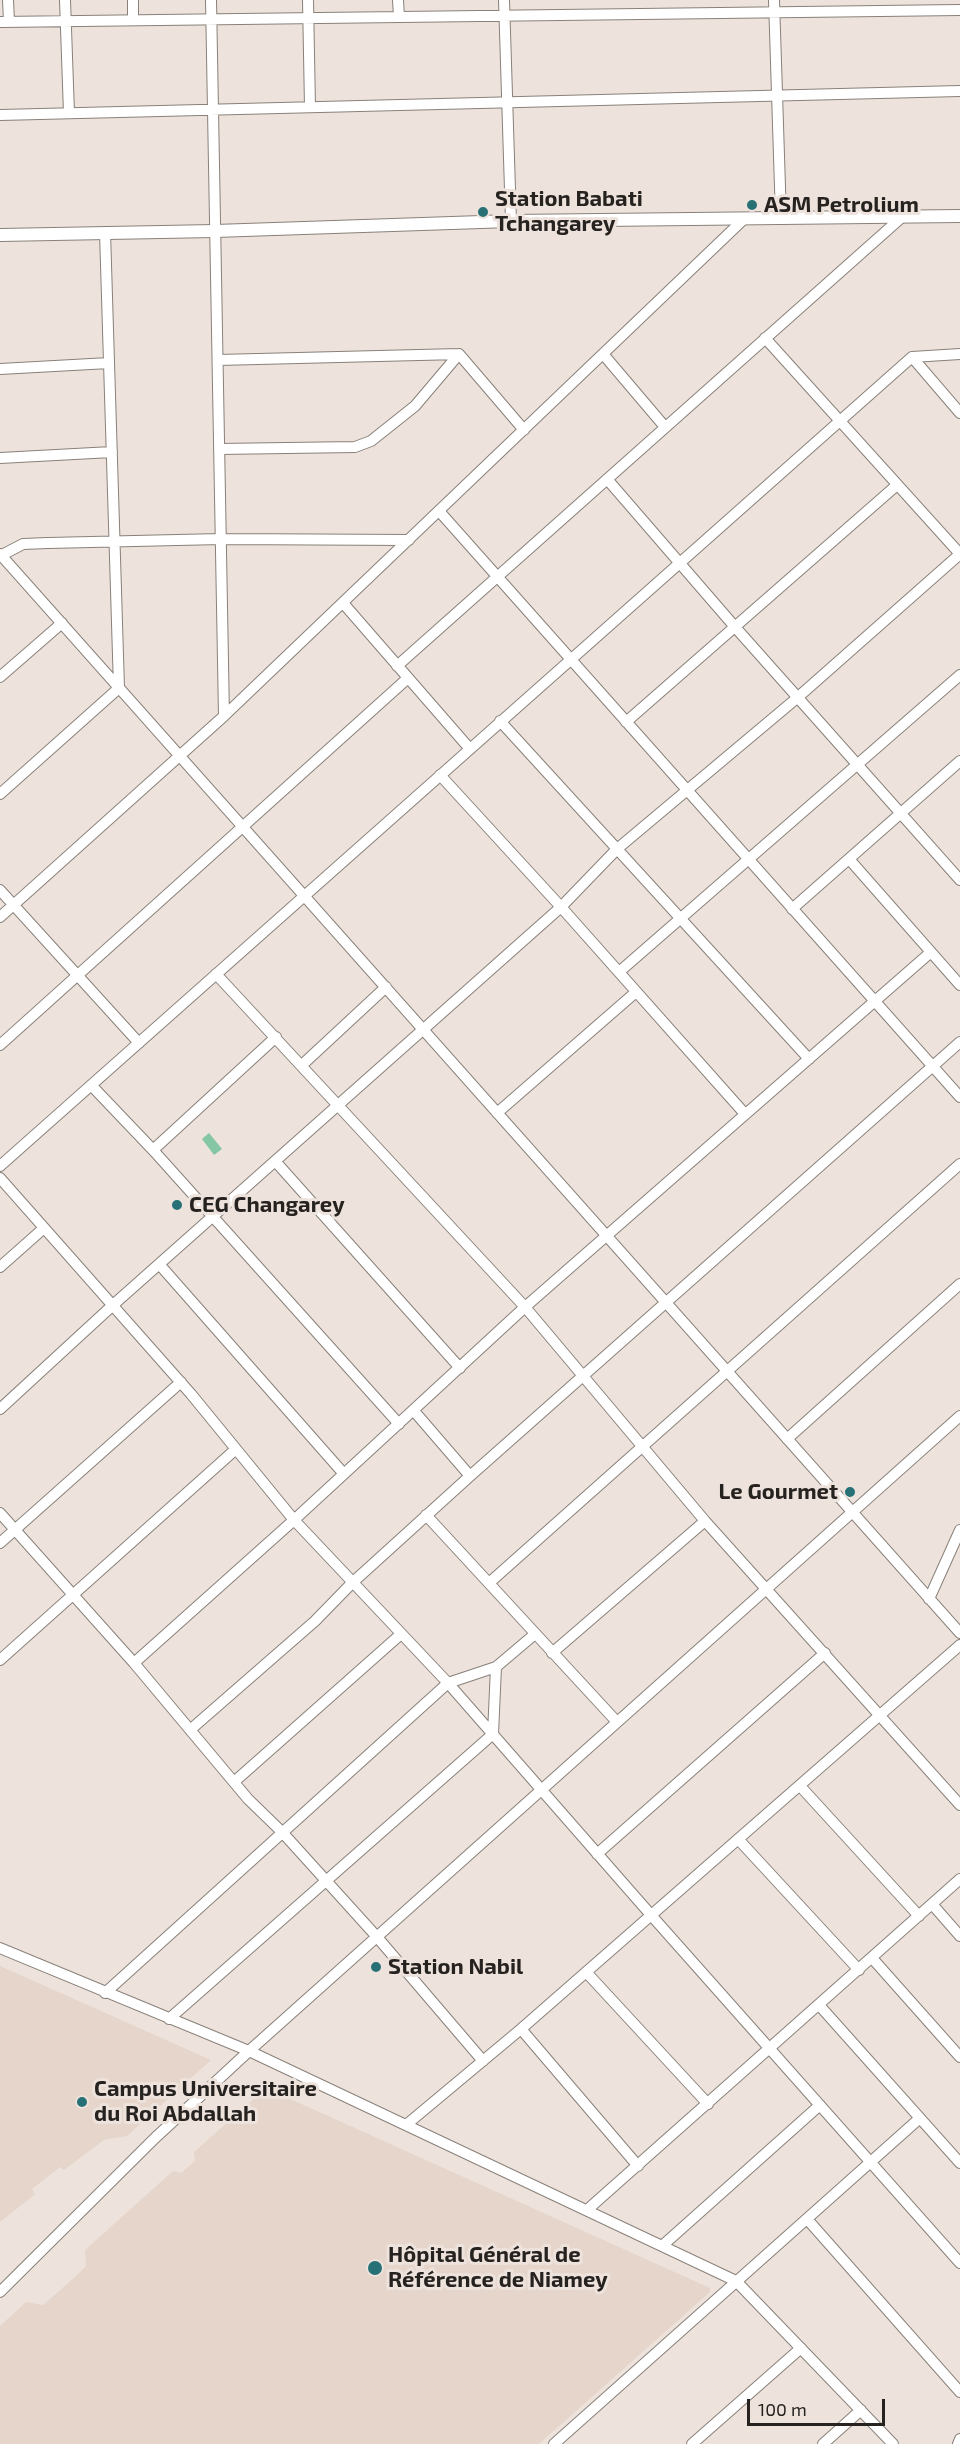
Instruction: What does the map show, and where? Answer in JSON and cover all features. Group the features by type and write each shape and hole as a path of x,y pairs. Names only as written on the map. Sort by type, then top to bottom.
{"main road":[{"path":"0,235 216,231 512,221 960,216"}],"street":[{"path":"8,0 4,22 960,10"},
{"path":"65,0 69,113"},
{"path":"133,0 133,20"},
{"path":"212,0 224,716"},
{"path":"308,0 310,107"},
{"path":"398,0 399,17"},
{"path":"504,0 512,221"},
{"path":"774,0 781,218"},
{"path":"0,115 960,92"},
{"path":"397,666 902,217"},
{"path":"0,917 224,716 744,219"},
{"path":"105,232 119,687"},
{"path":"0,1409 113,1305 561,907 617,849 797,698 960,554 765,338"},
{"path":"218,360 459,354"},
{"path":"459,354 524,430"},
{"path":"219,449 355,447 371,441 415,406 459,354"},
{"path":"603,354 666,427"},
{"path":"0,1166 912,357 960,354"},
{"path":"912,357 960,412"},
{"path":"0,369 109,363"},
{"path":"0,458 112,452"},
{"path":"607,479 797,698 960,880"},
{"path":"626,722 897,485"},
{"path":"439,511 960,1098"},
{"path":"409,540 221,539 23,544 0,555 960,1633"},
{"path":"343,603 470,749"},
{"path":"0,677 62,623"},
{"path":"619,972 960,675"},
{"path":"0,1045 408,678"},
{"path":"0,794 119,687"},
{"path":"500,721 809,1059"},
{"path":"792,909 960,761"},
{"path":"440,775 745,1114"},
{"path":"849,859 960,985"},
{"path":"0,890 139,1043"},
{"path":"134,1662 414,1411 525,1306 931,951"},
{"path":"216,974 525,1306 640,1447 960,1804"},
{"path":"302,1065 386,987"},
{"path":"497,1113 636,992"},
{"path":"153,1150 276,1036"},
{"path":"190,1730 315,1621 351,1583 426,1515 960,1042"},
{"path":"91,1085 153,1150 399,1424"},
{"path":"275,1161 460,1368"},
{"path":"489,1583 960,1164"},
{"path":"0,1178 181,1382 294,1520 351,1583 448,1683 960,2263"},
{"path":"0,1267 44,1228"},
{"path":"159,1264 344,1474"},
{"path":"787,1438 960,1284"},
{"path":"0,1543 181,1382"},
{"path":"414,1411 470,1476"},
{"path":"0,2292 155,2138 249,2051 960,1416"},
{"path":"0,1660 236,1449"},
{"path":"0,1513 134,1662 234,1782 377,1937 483,2061"},
{"path":"426,1515 617,1722"},
{"path":"552,1653 705,1521"},
{"path":"929,1599 960,1530"},
{"path":"234,1782 401,1634"},
{"path":"105,1993 448,1683 496,1667 535,1634"},
{"path":"406,2125 521,2029 960,1645"},
{"path":"597,1854 825,1653"},
{"path":"169,2019 493,1734 496,1667"},
{"path":"800,1785 919,1916"},
{"path":"738,1839 859,1970"},
{"path":"587,2210 960,1880"},
{"path":"932,1904 960,1936"},
{"path":"0,1948 249,2051 736,2280 893,2444"},
{"path":"872,1958 960,2057"},
{"path":"586,1972 708,2104"},
{"path":"819,2005 960,2163"},
{"path":"521,2029 638,2166"},
{"path":"662,2246 820,2105"},
{"path":"554,2444 567,2440 736,2280 920,2118"},
{"path":"807,2219 960,2392"},
{"path":"692,2444 801,2348"},
{"path":"823,2444 861,2410"},
{"path":"958,2444 960,2439"}],"shaded area":[{"name":"Campus Universitaire du Roi Abdallah","path":"0,1966 211,2060 127,2136 104,2140 64,2170 60,2167 32,2189 35,2194 0,2222"},
{"name":"Hôpital Général de Référence de Niamey","path":"266,2088 710,2288 710,2292 539,2444 0,2444 0,2326 26,2302 43,2305 75,2277 86,2266 85,2250 173,2171 181,2173 195,2161 194,2152"}],"green space":[{"path":"209,1133 222,1149 214,1155 202,1139"}],"place":[{"name":"ASM Petrolium","path":"752,205"},
{"name":"Station Babati Tchangarey","path":"483,212"},
{"name":"CEG Changarey","path":"177,1205"},
{"name":"Le Gourmet","path":"850,1492"},
{"name":"Station Nabil","path":"376,1967"},
{"name":"Campus Universitaire du Roi Abdallah","path":"82,2102"},
{"name":"Hôpital Général de Référence de Niamey","path":"375,2268"}]}
